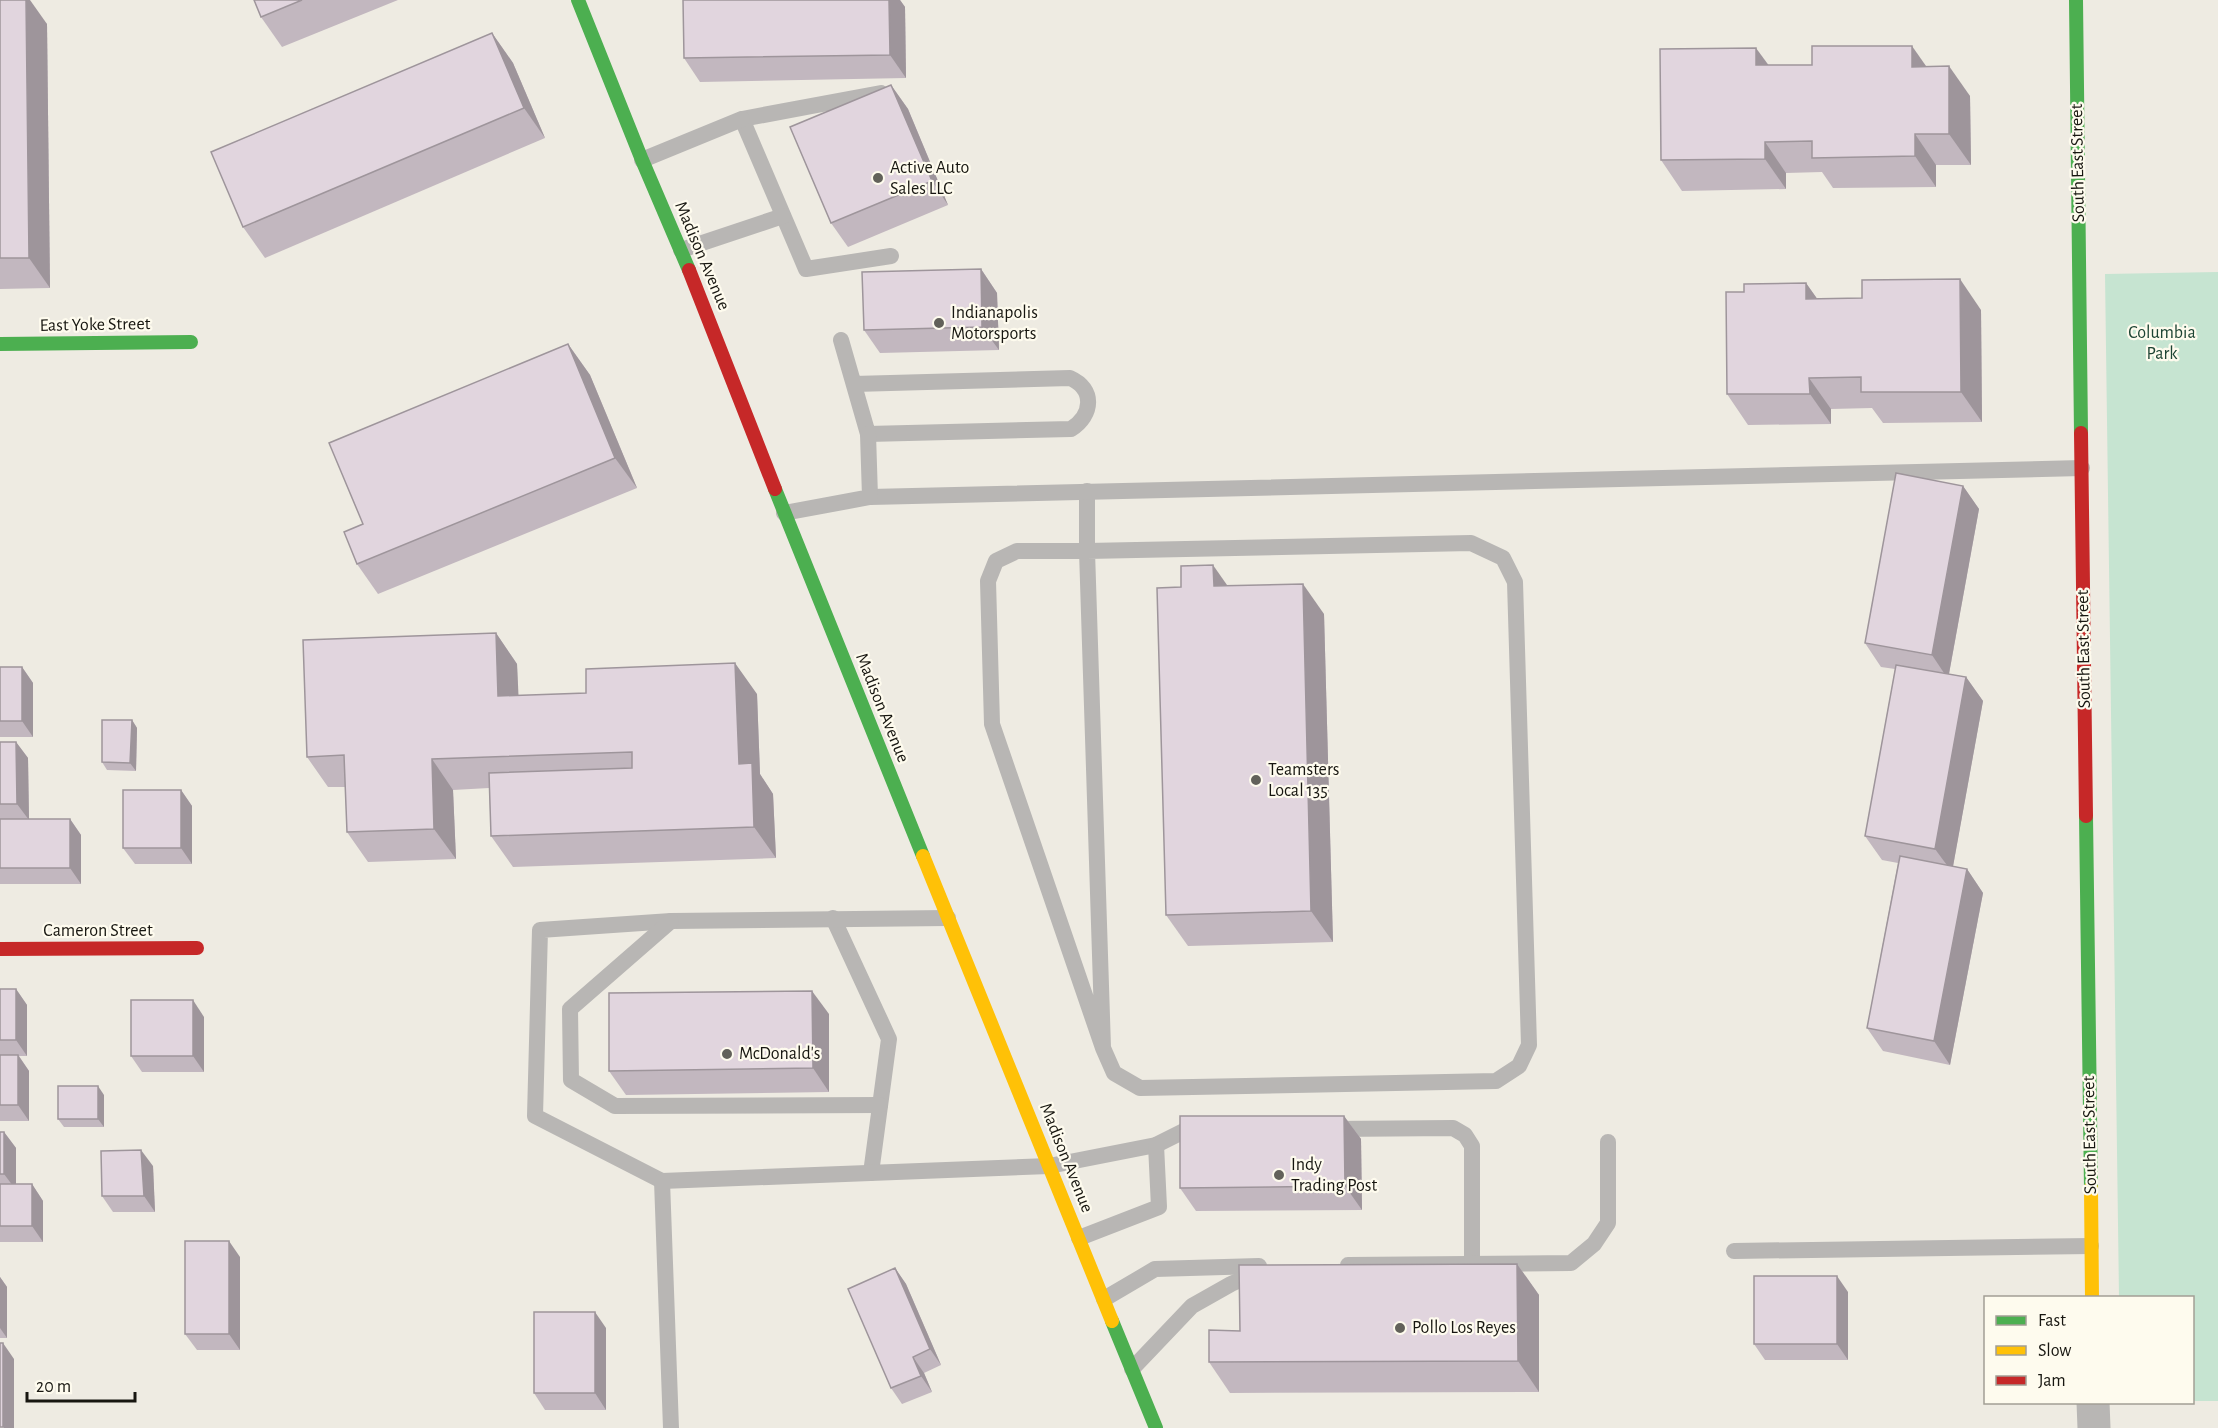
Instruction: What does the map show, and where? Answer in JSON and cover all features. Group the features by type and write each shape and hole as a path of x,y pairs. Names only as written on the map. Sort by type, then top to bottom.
{"street":[{"name":"Madison Avenue","path":"578,0 1156,1428"},
{"name":"South East Street","path":"2076,0 2092,1296"},
{"name":"East Yoke Street","path":"0,344 191,342"},
{"name":"Cameron Street","path":"0,949 197,948"},
{"path":"2093,1404 2094,1428"}],"lane":[{"path":"642,160 742,119 881,93"},
{"path":"742,119 806,269 891,256"},
{"path":"681,250 783,216"},
{"path":"841,340 868,434 870,497"},
{"path":"854,384 1070,378 1081,383 1087,392 1087,413 1081,422 1071,429 868,434"},
{"path":"784,513 870,497 2082,468"},
{"path":"1087,491 1103,1048"},
{"path":"1471,543 1503,558 1515,582 1529,1045 1519,1066 1496,1081 1140,1088 1114,1073 1103,1048 992,724 988,580 996,561 1017,551 1087,550 1471,543"},
{"path":"833,918 889,1039 871,1173"},
{"path":"948,918 671,921 540,930 535,1116 662,1181 1049,1166 1156,1145 1186,1130 1221,1130"},
{"path":"671,921 570,1009 571,1080 615,1107 880,1105"},
{"path":"1314,1129 1453,1128 1465,1135 1472,1146 1472,1263"},
{"path":"1331,1265 1571,1263 1594,1244 1608,1223 1608,1142"},
{"path":"1079,1238 1159,1207 1156,1145"},
{"path":"662,1181 671,1428"},
{"path":"1734,1251 2091,1246"},
{"path":"1104,1299 1155,1269 1272,1266 1231,1284 1192,1306 1132,1369"}],"green space":[{"name":"Columbia Park","path":"2218,272 2218,1401 2194,1401 2194,1296 2119,1296 2105,274"}],"building":[{"path":"0,0 26,0 29,258 0,258"},
{"path":"254,0 302,0 261,17"},
{"path":"683,0 889,0 890,55 684,58"},
{"path":"492,33 524,108 243,227 211,152"},
{"path":"1812,46 1912,46 1912,67 1949,66 1949,134 1915,134 1915,156 1812,158 1812,141 1765,142 1765,159 1661,160 1660,49 1756,48 1756,65 1812,65"},
{"name":"Active Auto Sales LLC","path":"891,85 932,181 831,223 790,127"},
{"path":"981,269 982,327 864,330 862,272"},
{"path":"1960,279 1961,392 1861,392 1861,377 1809,378 1810,394 1727,394 1726,292 1744,292 1744,284 1806,283 1806,299 1862,298 1862,280"},
{"path":"568,344 615,458 357,564 344,532 363,524 329,443"},
{"path":"1896,473 1963,486 1932,655 1865,643"},
{"name":"Teamsters Local 135","path":"1213,565 1214,586 1303,584 1311,911 1166,915 1157,588 1181,587 1181,566"},
{"path":"496,633 498,696 586,693 586,669 735,663 739,764 752,763 754,827 491,836 489,773 632,768 632,752 432,759 434,829 347,832 344,755 307,757 303,640"},
{"path":"1896,665 1966,677 1935,849 1865,836"},
{"path":"0,667 22,667 22,721 0,721"},
{"path":"102,720 132,720 130,763 102,762"},
{"path":"0,742 16,742 17,804 0,804"},
{"path":"123,790 181,790 181,848 123,848"},
{"path":"0,819 70,819 70,868 0,868"},
{"path":"1900,856 1967,869 1934,1041 1867,1028"},
{"path":"0,989 16,989 16,1040 0,1040"},
{"name":"McDonald's","path":"812,991 813,1068 609,1071 609,993"},
{"path":"131,1000 193,1000 193,1056 131,1056"},
{"path":"0,1055 18,1055 18,1105 0,1105"},
{"path":"58,1086 98,1086 98,1119 58,1119"},
{"path":"1180,1116 1344,1116 1345,1186 1180,1188"},
{"path":"0,1132 4,1132 4,1174 0,1174"},
{"path":"141,1150 144,1196 102,1196 101,1151"},
{"path":"0,1184 32,1184 32,1226 0,1226"},
{"path":"185,1241 229,1241 229,1334 185,1334"},
{"name":"Pollo Los Reyes","path":"1517,1264 1518,1361 1209,1362 1209,1330 1240,1331 1239,1265"},
{"path":"895,1268 930,1349 913,1357 921,1376 891,1388 848,1289"},
{"path":"1754,1276 1837,1276 1837,1344 1754,1344"},
{"path":"534,1312 595,1312 595,1393 534,1393"},
{"path":"0,1343 3,1343 3,1427 0,1427"}],"traffic: fast":[{"path":"578,0 689,270"},
{"path":"2076,0 2081,433"},
{"path":"0,344 191,342"},
{"path":"775,489 923,856"},
{"path":"2086,816 2091,1188"},
{"path":"1112,1321 1156,1428"}],"traffic: slow":[{"path":"923,856 1112,1321"},
{"path":"2091,1188 2092,1296"}],"traffic: jam":[{"path":"689,270 775,489"},
{"path":"2081,433 2086,816"},
{"path":"0,949 197,948"}],"place":[{"name":"Active Auto Sales LLC","path":"878,178"},
{"name":"Indianapolis Motorsports","path":"939,323"},
{"name":"Teamsters Local 135","path":"1256,780"},
{"name":"McDonald's","path":"727,1054"},
{"name":"Indy Trading Post","path":"1279,1175"},
{"name":"Pollo Los Reyes","path":"1400,1328"}]}
